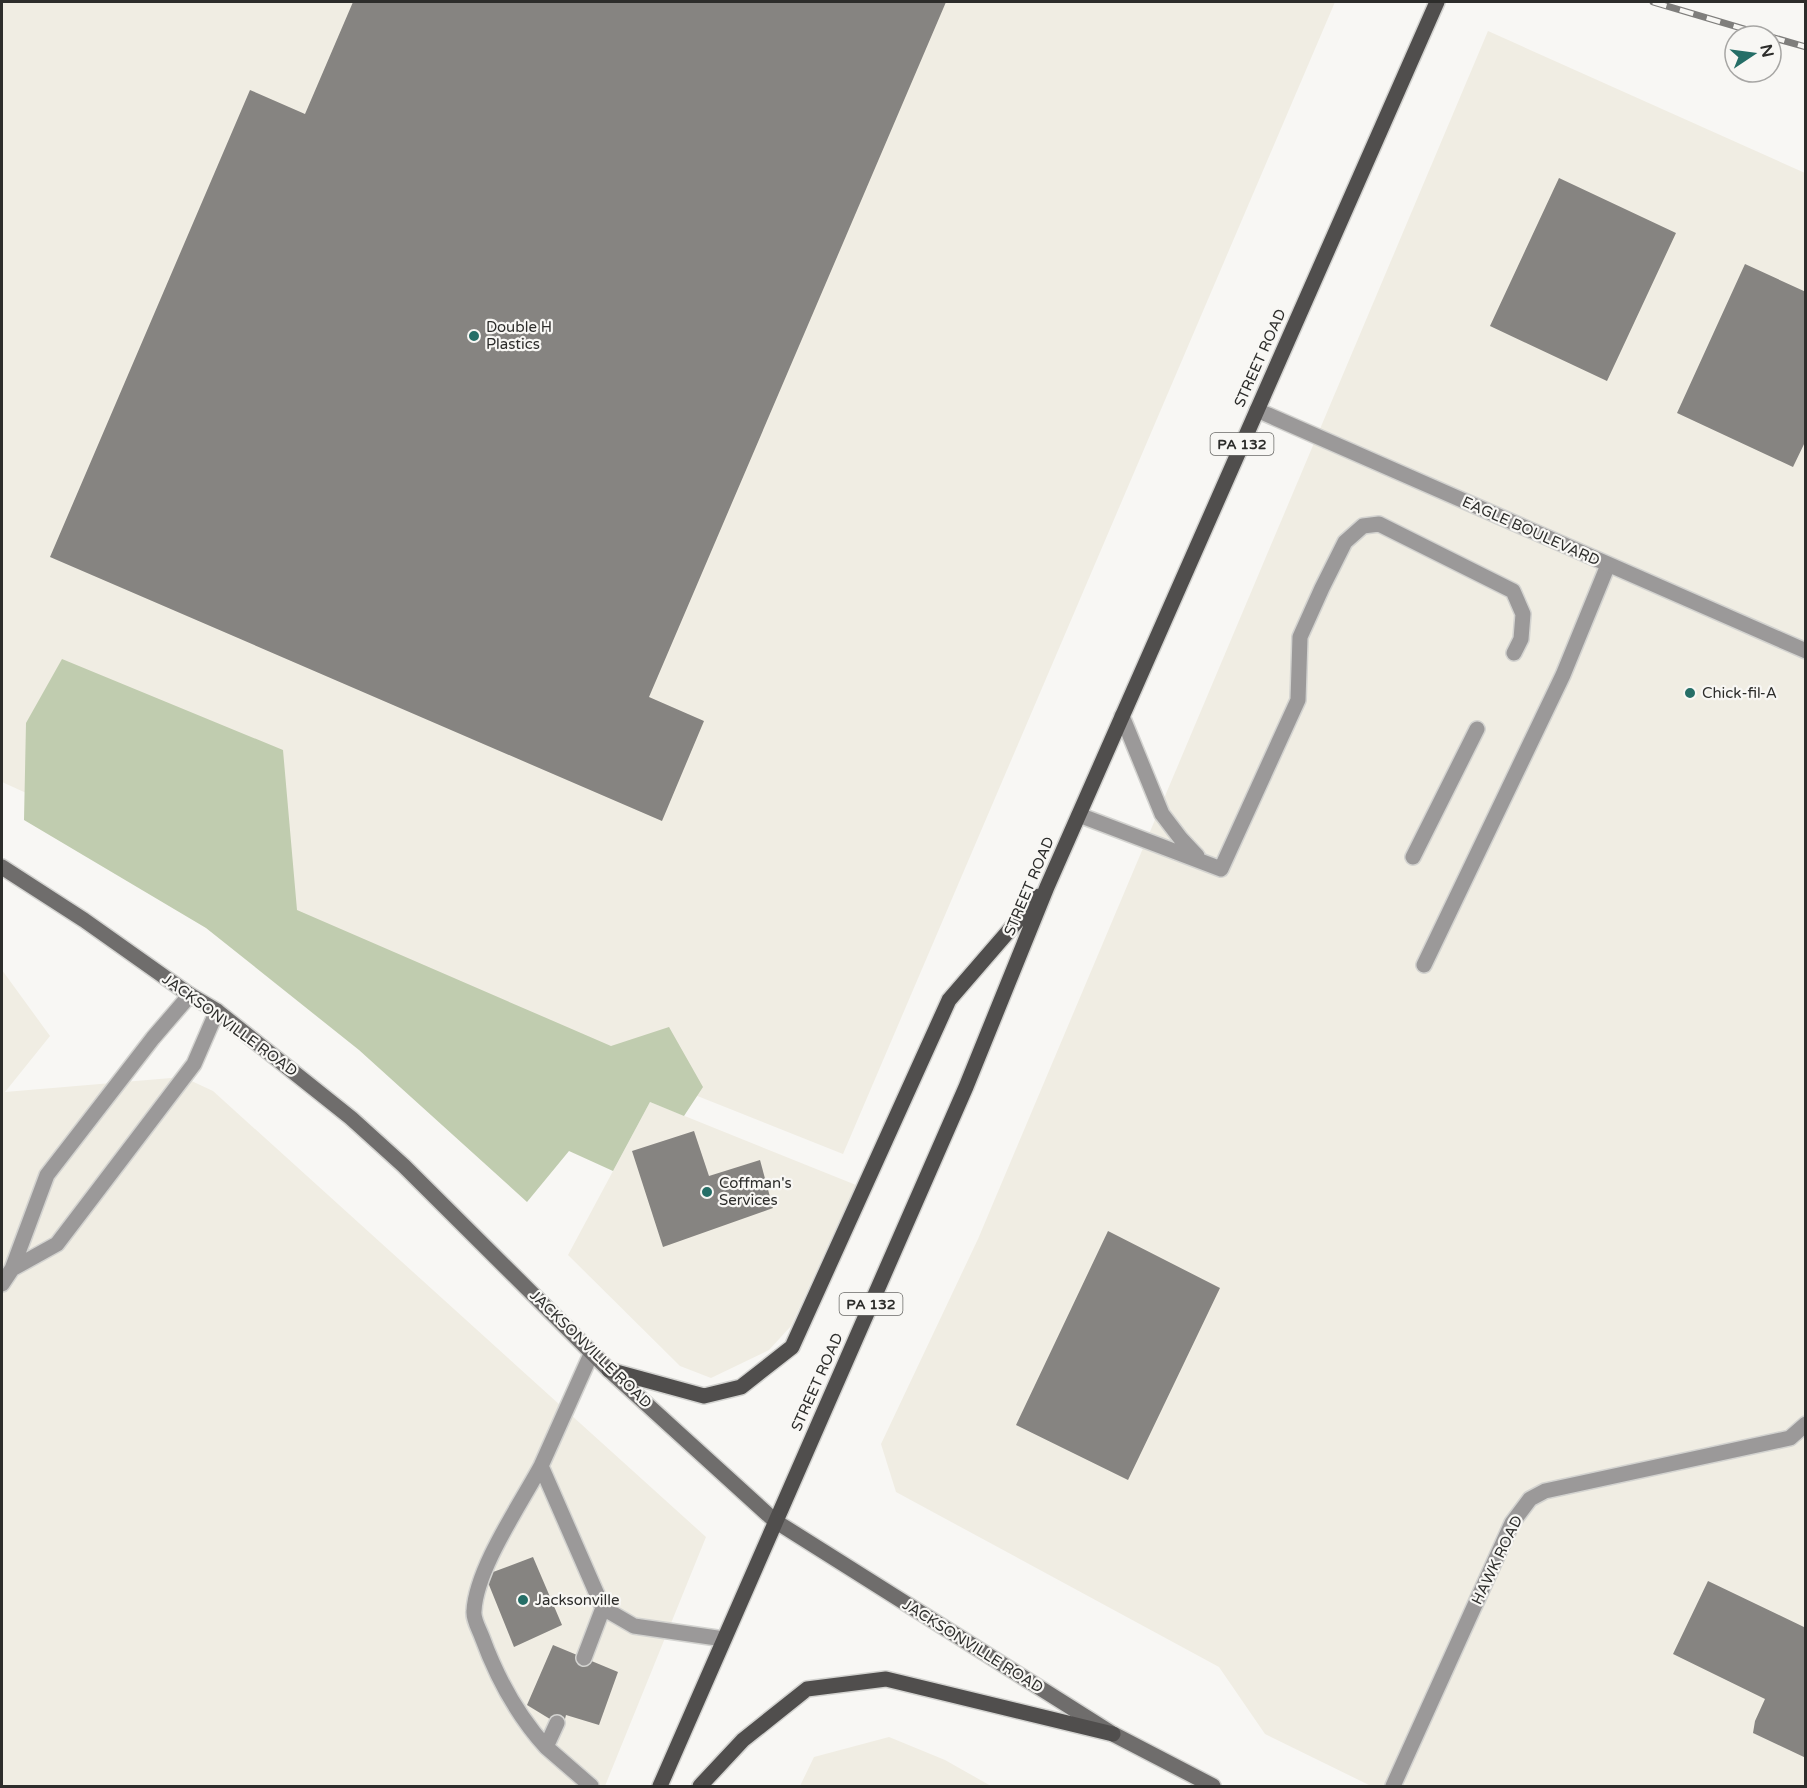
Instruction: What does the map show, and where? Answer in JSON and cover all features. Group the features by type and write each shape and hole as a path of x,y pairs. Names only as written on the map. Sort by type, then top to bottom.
{"main road":[{"name":"STREET ROAD","path":"660,1786 966,1087 1047,887 1437,2"},
{"name":"JACKSONVILLE ROAD","path":"2,867 217,1011 311,1085 404,1166 609,1370 775,1521 1113,1734 1213,1786"},
{"path":"609,1370 704,1396 741,1387 792,1347 949,1000 1047,887"},
{"path":"700,1786 743,1740 807,1689 818,1687 886,1679 1113,1734"}],"street":[{"name":"EAGLE BOULEVARD","path":"1257,410 1806,651"},
{"path":"1079,815 1221,869 1298,700 1300,637 1345,542 1363,526 1379,524 1513,591 1523,614 1521,639 1514,653"},
{"path":"1425,964 1563,675 1608,565"},
{"path":"1122,716 1162,814 1181,839 1202,860"},
{"path":"1413,857 1477,729"},
{"path":"2,1284 12,1269 46,1175 153,1038 190,995"},
{"path":"12,1269 57,1245 194,1064 217,1011"},
{"path":"591,1786 546,1747 525,1722 493,1666 473,1613 482,1573 541,1466 592,1352"},
{"name":"HAWK ROAD","path":"1393,1786 1512,1523 1530,1499 1545,1491 1790,1438 1806,1424"},
{"path":"541,1466 603,1608 634,1626 724,1639"},
{"path":"584,1658 603,1608"},
{"path":"546,1747 557,1723"}],"shaded area":[{"path":"2,2 1335,2 843,1154 617,1064 2,782"},
{"path":"1488,31 1805,173 1805,1786 1371,1786 1265,1734 1219,1667 896,1492 881,1444 978,1239"},
{"path":"2,970 50,1036 5,1092 183,1077 213,1091 706,1537 605,1786 2,1786"},
{"path":"650,1102 856,1185 791,1326 769,1350 711,1378 680,1366 568,1255"},
{"path":"889,1737 945,1760 991,1786 800,1786 814,1757"}],"green space":[{"path":"62,659 283,750 297,910 611,1046 669,1027 703,1087 684,1116 650,1102 613,1171 569,1151 527,1202 359,1050 206,928 24,820 26,723"}],"building":[{"name":"Double H Plastics","path":"353,2 946,2 649,697 704,721 662,821 50,557 250,90 305,114"},
{"path":"1559,178 1676,233 1607,381 1490,326"},
{"path":"1745,264 1806,292 1806,440 1793,467 1677,413"},
{"name":"Coffman's Services","path":"694,1131 709,1176 760,1160 773,1208 663,1247 632,1151"},
{"path":"1108,1231 1220,1288 1128,1480 1016,1425"},
{"name":"Jacksonville","path":"533,1557 562,1625 514,1647 485,1575"},
{"path":"1708,1581 1806,1628 1806,1758 1753,1733 1755,1721 1765,1699 1673,1654"},
{"path":"553,1645 618,1672 599,1725 566,1715 563,1727 527,1705"}],"railway":[{"path":"1653,2 1727,24"},
{"path":"1783,40 1806,47"}],"place":[{"name":"Double H Plastics","path":"474,336"},
{"name":"Chick-fil-A","path":"1690,693"},
{"name":"Coffman's Services","path":"707,1192"},
{"name":"Jacksonville","path":"523,1600"}]}
